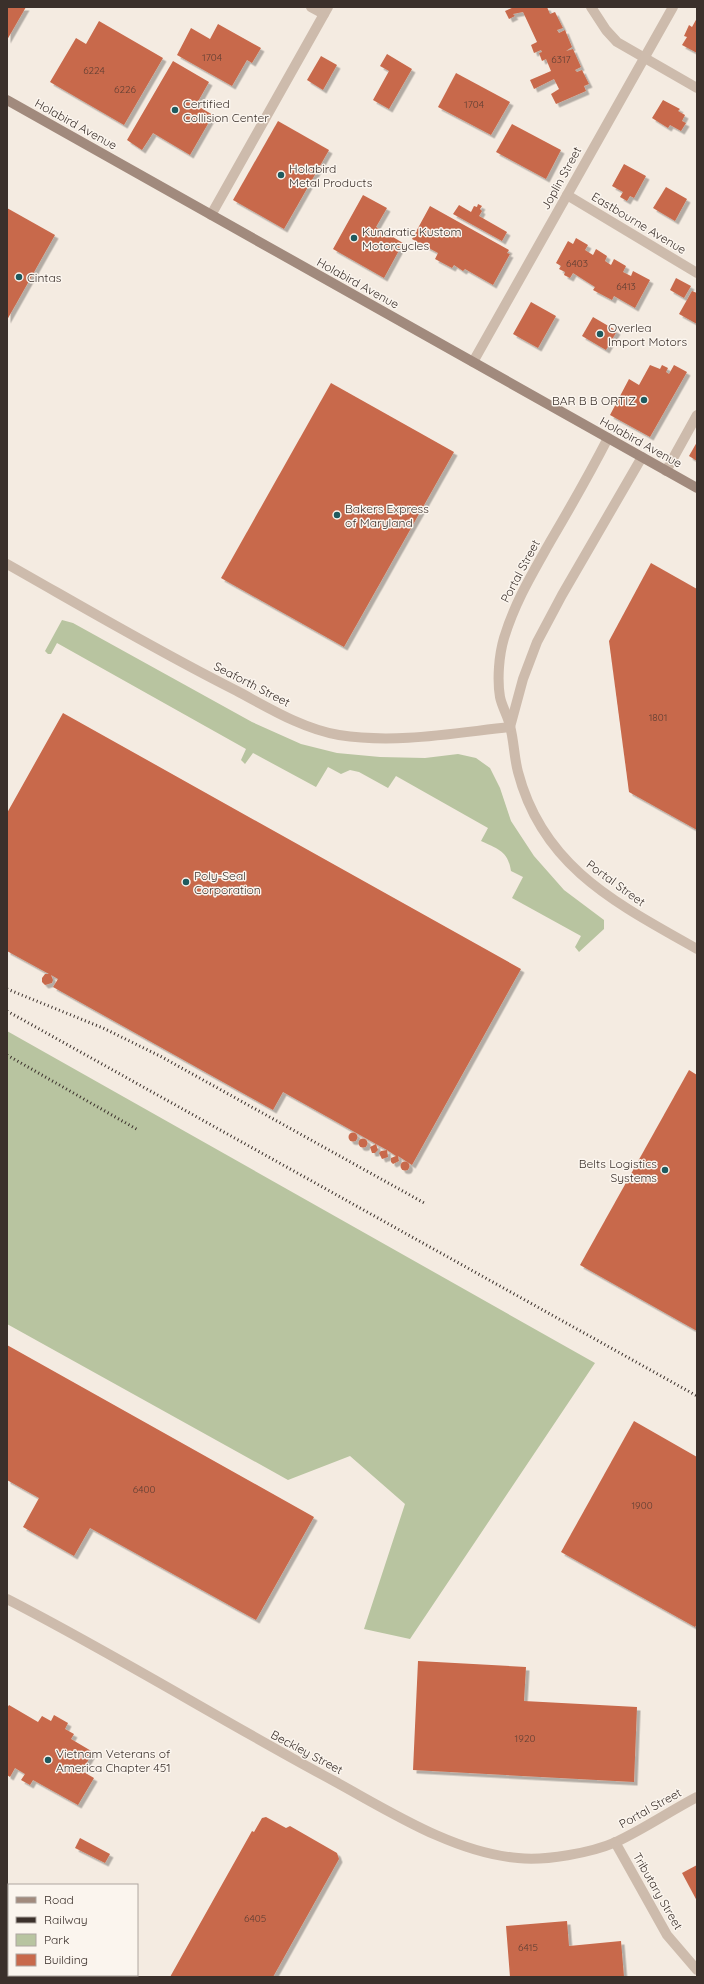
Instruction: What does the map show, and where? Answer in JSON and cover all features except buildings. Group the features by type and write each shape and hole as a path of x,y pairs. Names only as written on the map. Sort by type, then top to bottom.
{"main road":[{"name":"Holabird Avenue","path":"7,100 697,488"}],"street":[{"path":"212,215 326,11 311,7"},
{"path":"591,7 606,30 617,42 697,88"},
{"name":"Joplin Street","path":"473,362 673,7"},
{"name":"Eastbourne Avenue","path":"567,195 697,273"},
{"path":"666,471 697,414"},
{"name":"Portal Street","path":"608,438 520,594 503,640 500,663 500,697 510,727 518,772 528,801 544,831 559,854 580,875 606,895 697,949"},
{"name":"Portal Street","path":"510,727 523,679 537,642 562,595 642,457"},
{"name":"Seaforth Street","path":"7,564 213,680 293,720 330,732 358,737 418,737 510,727"},
{"name":"Beckley Street","path":"7,1599 271,1747 396,1815 453,1842 488,1853 518,1858 555,1857 615,1842"},
{"name":"Portal Street","path":"615,1842 697,1796"},
{"name":"Tributary Street","path":"615,1842 667,1935 697,1970"}],"green space":[{"path":"62,620 73,623 252,722 301,744 337,753 380,757 425,758 458,754 476,758 490,768 500,788 511,821 534,856 564,890 604,920 604,929 579,952 575,947 581,936 512,898 523,877 511,871 510,864 505,855 492,846 481,841 488,828 396,776 388,788 359,772 350,770 341,774 328,767 316,787 253,753 245,764 241,760 246,749 57,643 51,654 48,654 45,651"},
{"path":"7,1031 595,1363 410,1639 364,1629 405,1504 350,1456 288,1480 7,1324"}],"railway":[{"path":"7,989 103,1028 160,1056 426,1204"},
{"path":"7,1011 697,1396"},
{"path":"7,1055 138,1130"}],"place":[{"name":"Certified Collision Center","path":"175,110"},
{"name":"Holabird Metal Products","path":"281,175"},
{"name":"Kundratic Kustom Motorcycles","path":"354,238"},
{"name":"Cintas","path":"19,277"},
{"name":"Overlea Import Motors","path":"600,334"},
{"name":"BAR B B ORTIZ","path":"644,400"},
{"name":"Bakers Express of Maryland","path":"337,515"},
{"name":"Poly-Seal Corporation","path":"186,882"},
{"name":"Belts Logistics Systems","path":"665,1170"},
{"name":"Vietnam Veterans of America Chapter 451","path":"48,1760"}]}
